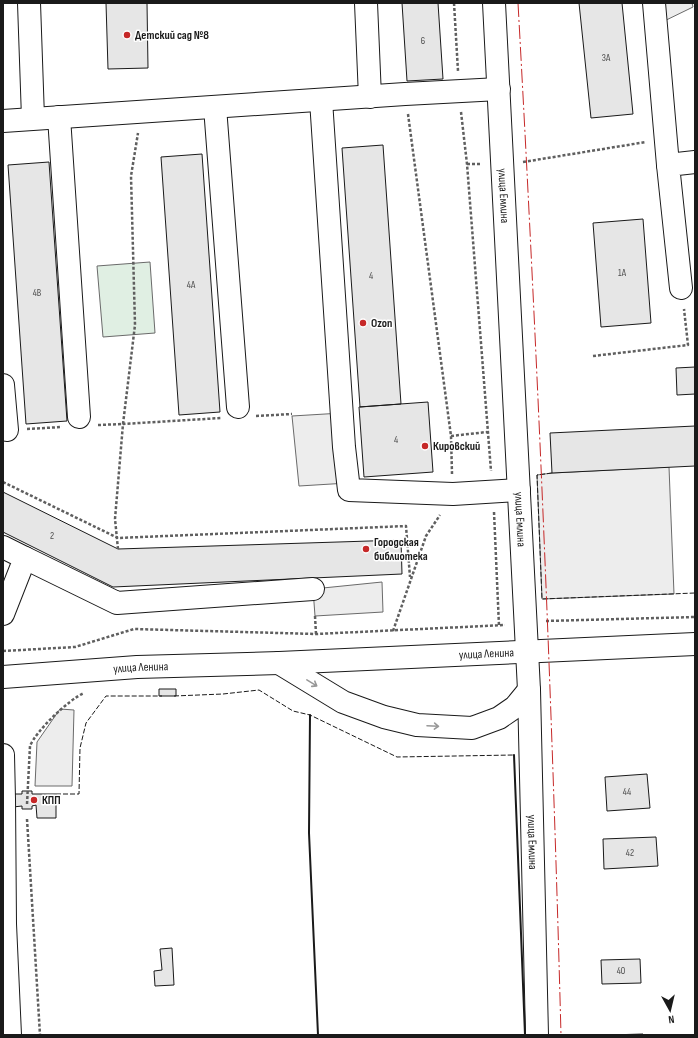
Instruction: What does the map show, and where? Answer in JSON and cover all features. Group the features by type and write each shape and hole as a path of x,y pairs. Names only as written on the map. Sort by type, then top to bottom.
{"street":[{"path":"29,3 33,118"},
{"path":"366,3 370,97"},
{"name":"улица Емлина","path":"494,3 528,651 537,1035"},
{"path":"654,3 668,165 681,288"},
{"path":"3,121 405,94 499,90"},
{"path":"321,100 344,447 349,490 453,494 519,490"},
{"path":"215,107 238,414"},
{"path":"59,117 80,422"},
{"path":"668,165 695,162"},
{"path":"3,385 7,430"},
{"path":"3,547 117,603 313,589"},
{"path":"3,614 24,558"},
{"name":"улица Ленина","path":"3,677 137,667 279,663 695,644"},
{"path":"279,663 343,702 384,716 417,725 472,728 498,718 515,707 529,690"},
{"path":"3,755 5,924 10,1035"}],"path":[{"path":"454,3 459,92 467,164 487,432 493,491 499,626"},
{"path":"393,631 426,536 453,494 451,436 405,94"},
{"path":"118,549 115,518 123,424 135,325 131,176 142,112"},
{"path":"467,164 503,165 666,139"},
{"path":"593,356 688,345 681,288"},
{"path":"7,430 80,422 123,424 238,414 292,414"},
{"path":"451,436 487,432"},
{"path":"3,482 118,538 406,526 410,579"},
{"path":"315,616 316,634"},
{"path":"3,651 75,647 134,629 316,634 499,626 526,622 695,617"},
{"path":"27,807 30,746 33,738 60,709 89,691"},
{"path":"26,813 40,1035"}],"green space":[{"path":"150,262 155,333 103,337 97,266"}],"shaded area":[{"path":"654,3 692,3 693,7 656,25"},
{"path":"342,413 348,483 299,486 292,416"},
{"path":"669,467 674,594 542,599 537,475"},
{"path":"382,582 383,612 315,616 313,589"},
{"path":"60,709 74,710 72,786 35,786 37,742"}],"building":[{"name":"Детский сад №8","path":"106,3 147,3 148,68 108,69"},
{"path":"402,3 438,3 443,79 407,81"},
{"path":"579,3 622,3 633,114 591,118"},
{"path":"383,145 401,404 360,407 342,148"},
{"path":"202,154 220,412 179,415 161,157"},
{"path":"49,162 67,421 26,424 8,165"},
{"path":"643,219 651,323 601,327 593,223"},
{"path":"695,367 695,394 677,395 676,368"},
{"path":"428,402 433,472 364,477 359,407"},
{"path":"695,426 695,466 552,473 550,433"},
{"path":"3,492 118,549 401,540 402,574 113,587 3,532"},
{"path":"159,689 176,689 176,696 159,696"},
{"path":"647,774 650,808 607,811 605,777"},
{"name":"КПП","path":"22,791 32,791 32,794 56,794 56,818 37,818 36,805 32,806 32,809 22,809 22,806 13,807 13,794 22,794"},
{"path":"656,837 658,866 604,869 603,839"},
{"path":"172,948 174,985 155,986 154,971 162,970 160,949"},
{"path":"640,959 641,983 602,984 601,960"},
{"path":"643,1034 643,1035 609,1035"}],"fence":[{"path":"552,473 537,475 542,599 695,593"},
{"path":"174,696 223,694 259,690 293,711 310,715 397,757 514,755"},
{"path":"56,794 79,794 80,748 86,723 106,696 162,696"}],"wall":[{"path":"310,715 309,833 318,1035"},
{"path":"514,755 525,1035"}],"power":[{"path":"518,3 543,519 561,1035"}],"place":[{"name":"Детский сад №8","path":"127,35"},
{"name":"Ozon","path":"363,323"},
{"name":"Кировский","path":"425,446"},
{"name":"Городская библиотека","path":"366,549"},
{"name":"КПП","path":"34,800"}]}
